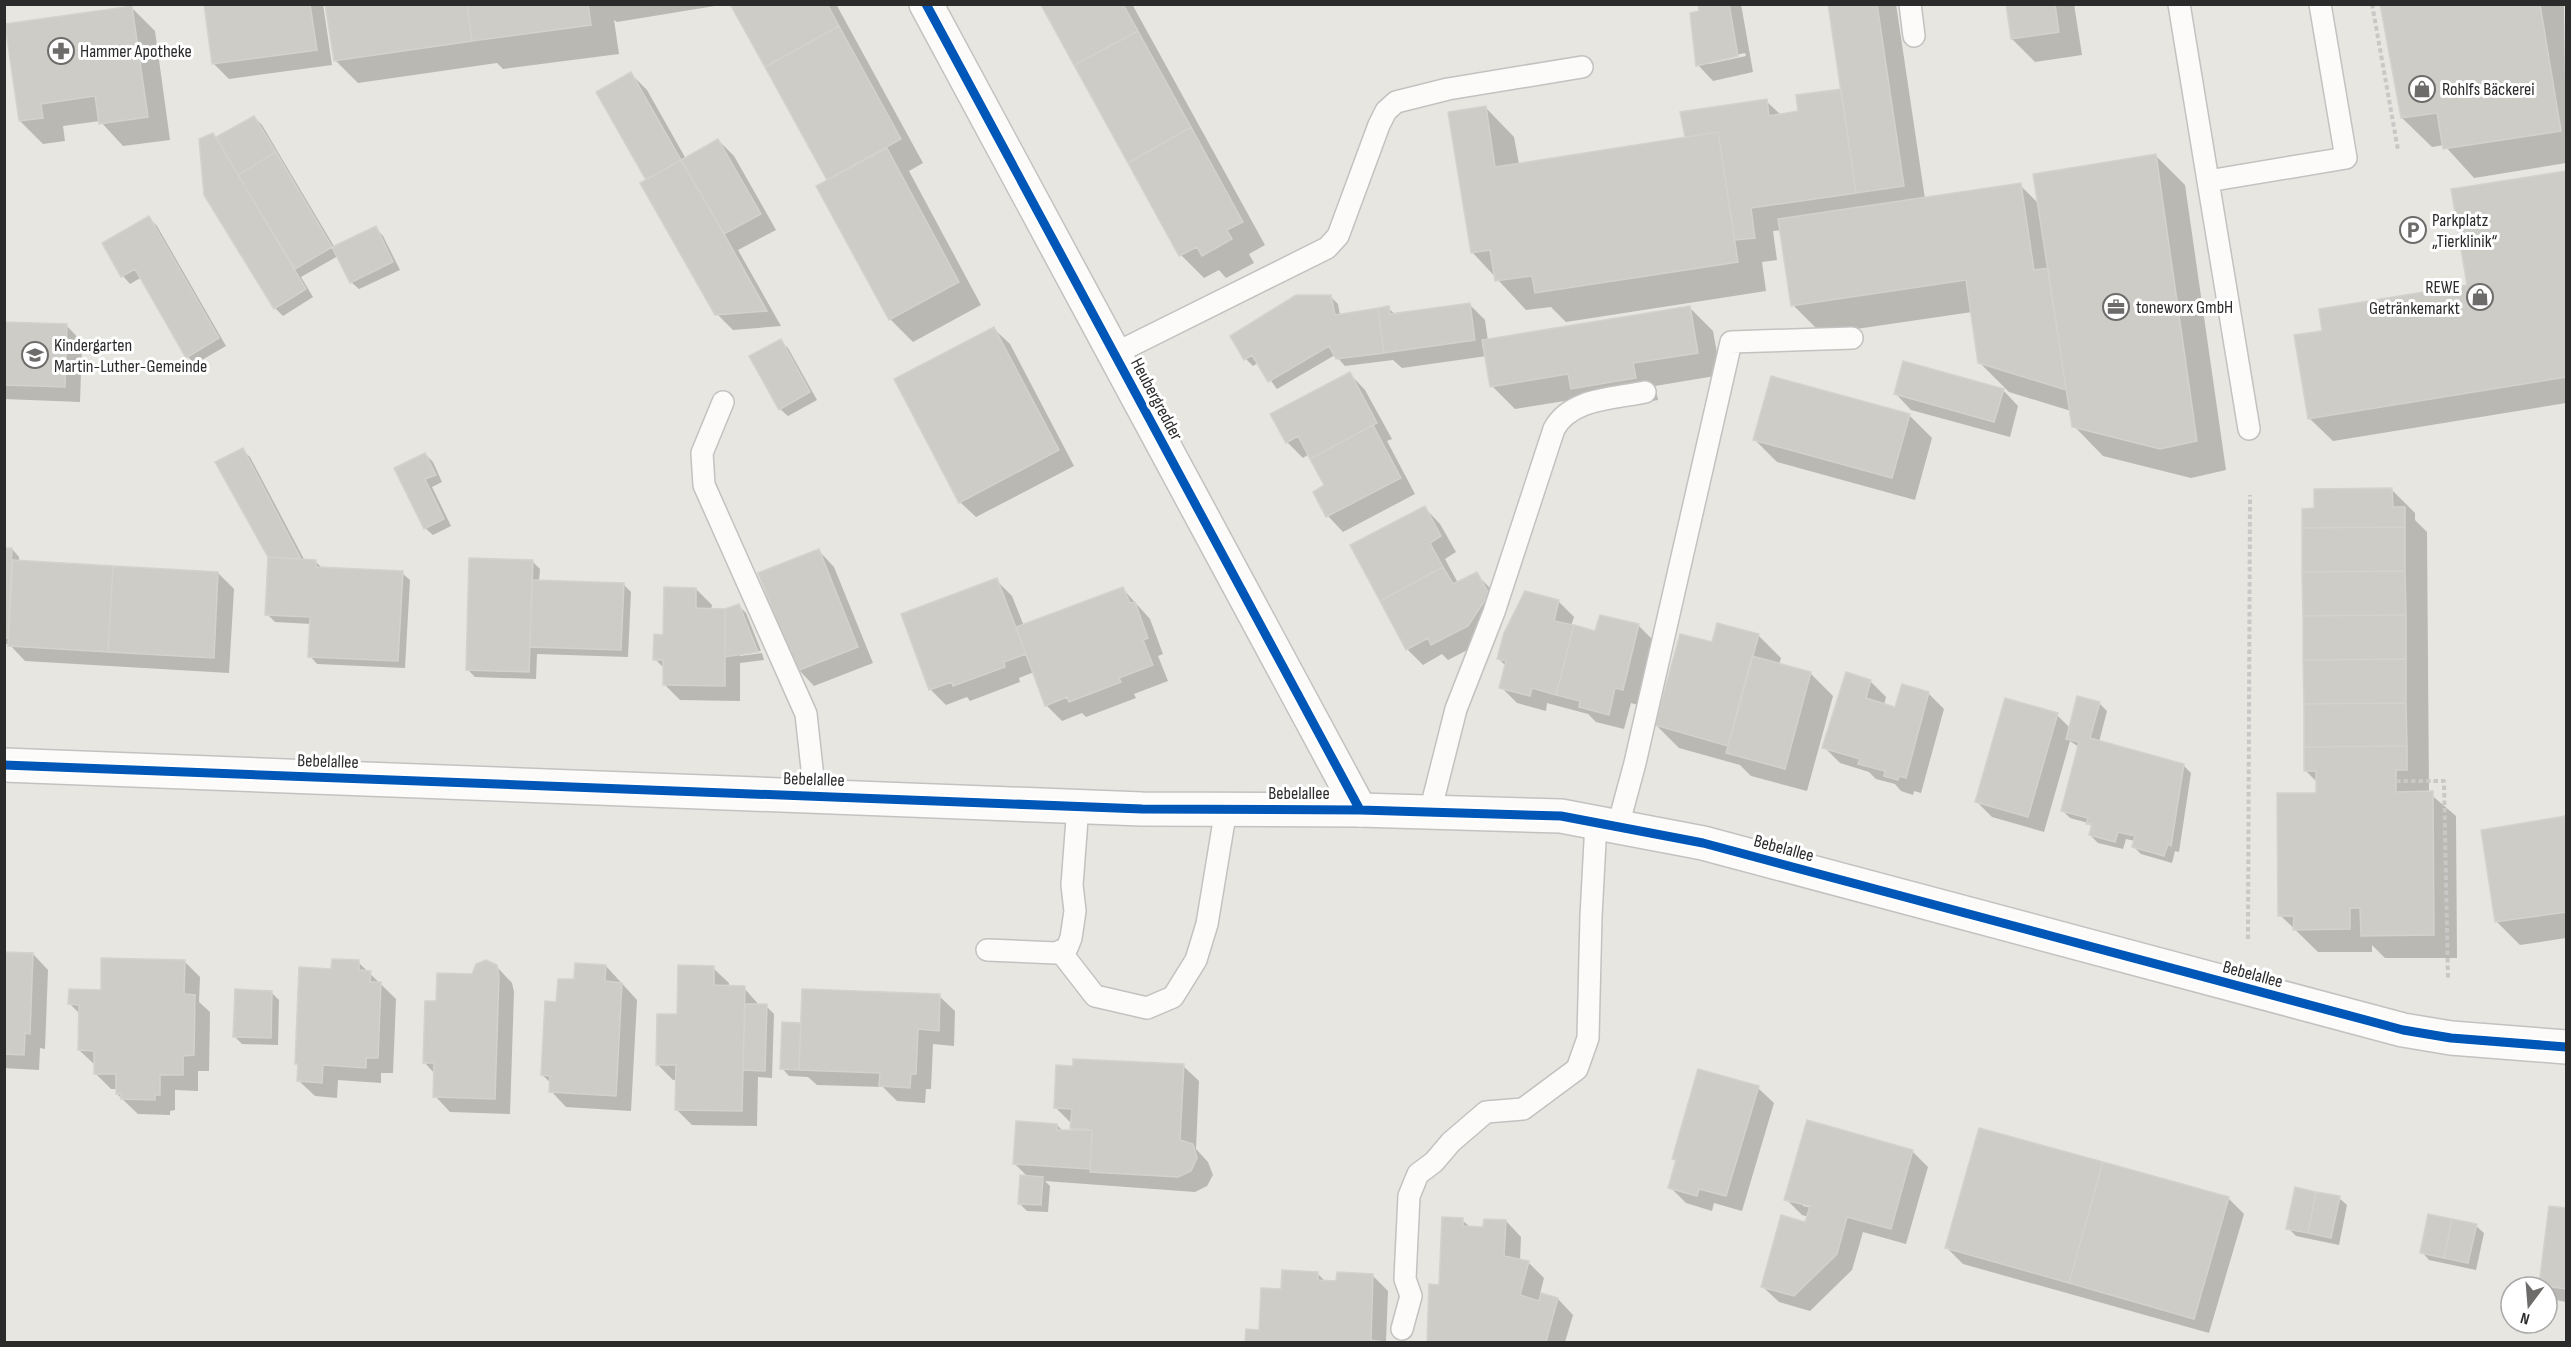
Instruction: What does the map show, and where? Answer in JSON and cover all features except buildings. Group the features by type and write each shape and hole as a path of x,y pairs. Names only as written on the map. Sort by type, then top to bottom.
{"street":[{"name":"Heubergredder","path":"926,4 1360,810"},
{"name":"Bebelallee","path":"4,765 1078,806 1360,810 1561,816 1704,843 2403,1030 2463,1039 2566,1047"}],"lane":[{"path":"1910,4 1914,36"},
{"path":"2179,4 2249,429"},
{"path":"2208,181 2346,158 2320,4"},
{"path":"1114,354 1326,248 1338,236 1379,124 1386,111 1396,102 1448,88 1582,67"},
{"path":"1402,1329 1411,1296 1405,1279 1409,1196 1418,1174 1434,1162 1451,1142 1486,1112 1523,1109 1576,1069 1588,1038 1589,962 1607,825 1638,752 1731,342 1852,338"},
{"path":"1430,812 1456,709 1494,612 1554,429 1561,417 1579,405 1645,392"},
{"path":"723,402 702,453 704,486 806,714 815,796"},
{"path":"987,950 1056,953 1067,948 1075,911 1072,885 1078,806"},
{"path":"1059,951 1095,996 1147,1008 1173,997 1196,960 1207,924 1226,809"}],"path":[{"path":"2372,4 2398,150"},
{"path":"2248,939 2250,495"},
{"path":"2396,782 2444,781 2448,979"}],"cycle path":[{"path":"926,4 1360,810"},
{"path":"4,765 1142,809 1360,810 1561,816 1703,843 2403,1030 2451,1038 2566,1047"}],"place":[{"name":"Hammer Apotheke","path":"61,51"},
{"name":"Rohlfs Bäckerei","path":"2422,89"},
{"name":"Parkplatz „Tierklinik“","path":"2413,230"},
{"name":"REWE Getränkemarkt","path":"2480,297"},
{"name":"toneworx GmbH","path":"2116,307"},
{"name":"Kindergarten Martin-Luther-Gemeinde","path":"35,355"}]}
